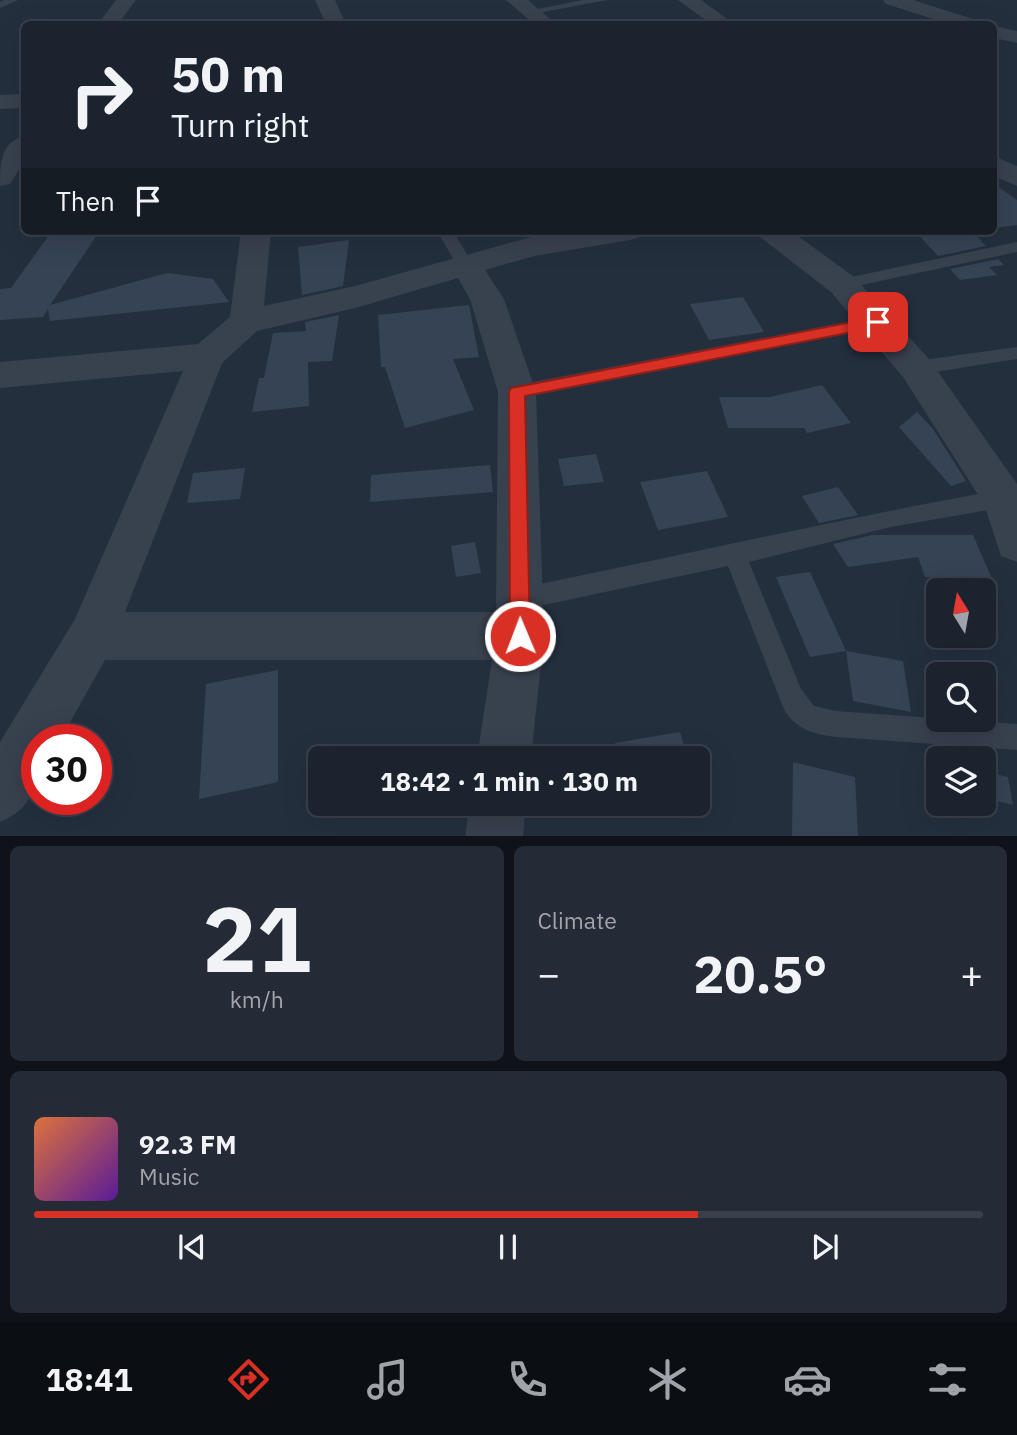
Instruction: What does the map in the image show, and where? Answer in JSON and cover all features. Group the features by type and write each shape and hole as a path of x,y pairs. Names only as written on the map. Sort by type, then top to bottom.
{"street":[{"path":"110,21 126,0"},
{"path":"325,0 335,21"},
{"path":"688,0 720,21"},
{"path":"894,0 960,21"},
{"path":"997,33 1017,37"},
{"path":"0,102 21,101"},
{"path":"0,178 21,148"},
{"path":"997,166 1017,178"},
{"path":"247,322 257,235"},
{"path":"0,794 92,636 207,356 247,322 355,297 455,248 531,247 605,235"},
{"path":"776,235 842,284 916,368 1011,497 1017,542"},
{"path":"455,248 487,299 517,392 520,618 505,746"},
{"path":"0,375 207,356"},
{"path":"92,636 520,618"},
{"path":"494,836 496,816"}],"lane":[{"path":"0,5 13,0"},
{"path":"532,12 602,0"},
{"path":"842,284 1017,247"},
{"path":"517,392 878,322"},
{"path":"916,368 1017,353"},
{"path":"520,618 735,555 891,518 1011,497"},
{"path":"735,555 792,698 802,716 809,720 836,724 1017,737"}],"building":[{"path":"997,186 1017,200 1017,225 997,228"},
{"path":"49,235 97,235 50,305 167,273 213,279 229,302 50,321 48,309 43,317 0,320 0,289 11,288"},
{"path":"919,235 976,235 986,246 938,256"},
{"path":"349,240 343,286 302,295 298,247"},
{"path":"998,259 1004,265 989,267 997,275 960,280 950,269"},
{"path":"743,297 764,332 709,340 690,304"},
{"path":"469,305 479,357 453,359 474,410 405,428 385,367 381,367 378,315"},
{"path":"339,315 332,361 308,362 309,406 252,412 259,378 264,378 273,333 306,331 305,322"},
{"path":"822,385 851,423 807,433 804,428 728,428 719,397 770,397"},
{"path":"917,412 933,429 966,481 951,486 899,427"},
{"path":"596,454 604,482 564,486 558,459"},
{"path":"490,465 493,492 370,502 371,475"},
{"path":"245,468 240,499 187,503 193,473"},
{"path":"707,471 728,517 658,530 640,482"},
{"path":"838,487 858,515 819,523 802,496"},
{"path":"872,535 973,535 992,578 925,577 918,557 848,567 833,544"},
{"path":"475,542 481,573 456,577 451,546"},
{"path":"810,572 846,651 810,657 776,577"},
{"path":"846,651 903,661 911,712 853,701"},
{"path":"278,670 278,782 199,799 206,684"},
{"path":"680,732 684,746 616,746 615,743"},
{"path":"793,762 855,777 858,836 792,836"},
{"path":"996,774 1008,777 1013,805 996,801"}],"route":[{"path":"520,636 517,392 878,322"}]}
